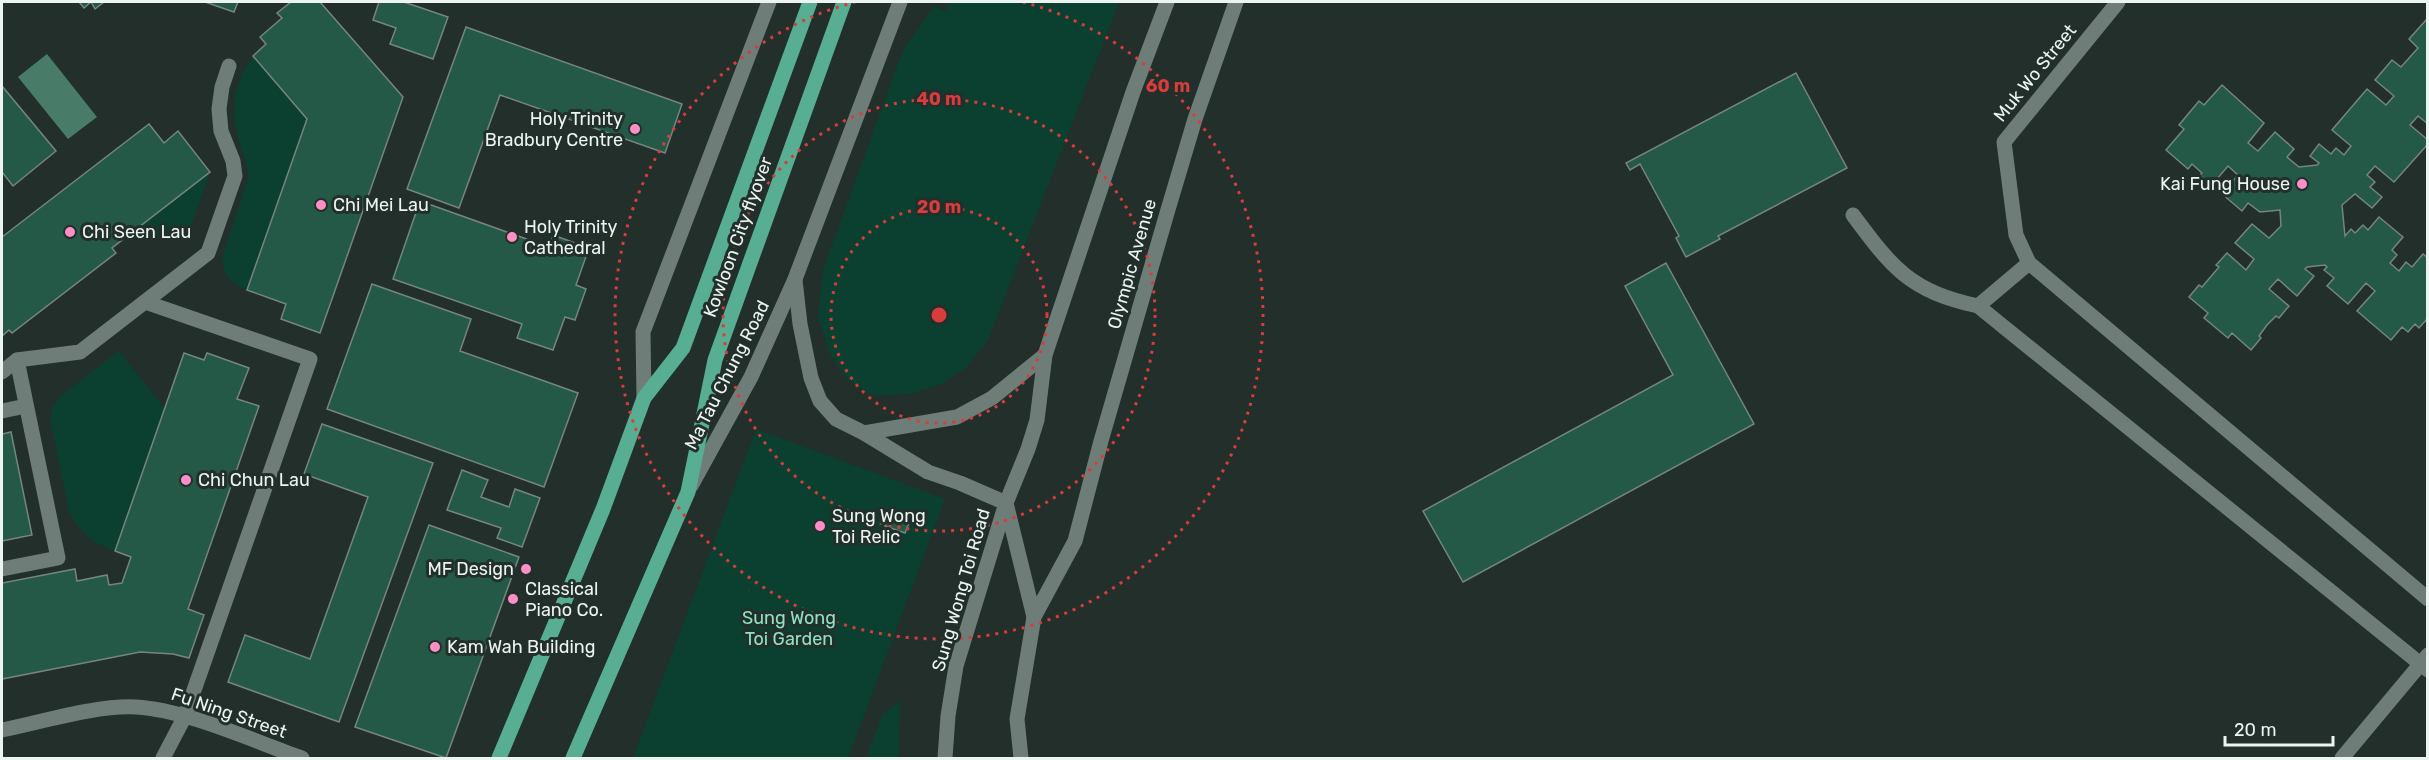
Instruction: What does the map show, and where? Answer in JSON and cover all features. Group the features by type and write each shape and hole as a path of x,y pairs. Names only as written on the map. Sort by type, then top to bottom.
{"main road":[{"path":"499,759 603,509 644,398 643,332 769,2"},
{"name":"Kowloon City flyover","path":"644,398 683,348 810,2"},
{"name":"Kowloon City flyover","path":"688,492 715,360 844,2"},
{"name":"Ma Tau Chung Road","path":"573,759 688,492 751,377 795,279 900,2"},
{"path":"1021,759 1017,719 1034,617 1006,503 1028,449 1036,420 1045,355 1133,92 1167,2"},
{"name":"Olympic Avenue","path":"1034,617 1075,541 1101,441 1195,119 1236,2"},
{"name":"Muk Wo Street","path":"2029,263 2016,235 2004,142 2118,2"},
{"path":"2,372 17,360 80,352 208,253 233,184 234,168 221,131 219,109 222,87 230,66"},
{"path":"1853,215 1885,259 1916,285 1951,300 1978,306 2425,663 2342,759"},
{"path":"1978,306 2029,263 2427,599"},
{"path":"795,279 804,348 819,401 836,419 864,433 928,472 1006,503"},
{"path":"145,302 310,359 185,716 163,759"},
{"path":"864,433 957,417 992,399 1045,355"},
{"path":"2,569 58,558 17,360"},
{"path":"2,411 27,406"},
{"name":"Sung Wong Toi Road","path":"945,759 948,716 956,666 1006,503"},
{"name":"Fu Ning Street","path":"2,730 112,708 136,707 185,716 302,759"}],"green space":[{"path":"949,2 1119,2 988,340 967,367 941,384 909,394 873,396 847,379 829,352 818,318 823,270 903,50 934,6 945,11"},
{"path":"253,56 307,119 247,290 229,278 222,258 248,178 236,130 234,108 241,76"},
{"path":"210,172 190,229 184,238 175,240 139,227"},
{"path":"119,351 165,409 115,551 100,545 88,536 69,512 51,423 52,407 63,394"},
{"name":"Sung Wong Toi Garden","path":"756,429 945,499 848,758 633,758"},
{"path":"900,701 899,758 866,758 882,715"}],"shaded area":[{"path":"47,54 97,117 68,139 18,77"}],"building":[{"path":"79,2 91,2 84,8"},
{"path":"91,2 104,2 95,9"},
{"path":"205,2 238,2 234,12"},
{"name":"Chi Mei Lau","path":"291,2 320,2 403,97 320,333 281,319 286,304 247,290 307,119 253,56 266,44 260,37 282,18 277,13"},
{"path":"379,2 404,2 448,17 433,59 390,44 396,28 373,20"},
{"name":"Kai Fung House","path":"2427,19 2428,124 2418,116 2410,125 2428,140 2428,144 2394,182 2375,166 2367,175 2375,182 2370,187 2382,197 2372,208 2355,194 2342,205 2345,236 2351,229 2355,233 2363,225 2368,230 2379,217 2403,237 2392,250 2397,255 2390,263 2399,271 2406,262 2412,267 2423,254 2428,258 2428,318 2419,328 2415,324 2408,332 2402,327 2391,340 2357,311 2375,291 2366,283 2348,304 2327,286 2334,278 2324,270 2327,267 2325,265 2305,269 2314,276 2297,296 2278,279 2269,289 2289,306 2279,318 2276,316 2267,325 2259,336 2261,338 2251,350 2232,333 2228,338 2204,318 2208,313 2189,297 2199,285 2202,287 2219,267 2216,265 2227,253 2246,270 2254,259 2235,243 2252,224 2269,238 2281,226 2280,210 2260,212 2248,203 2242,211 2222,194 2238,175 2228,166 2212,185 2192,164 2188,169 2166,150 2184,129 2179,125 2199,101 2204,105 2222,85 2264,123 2248,143 2258,151 2275,132 2294,149 2287,157 2299,167 2319,163 2310,156 2319,144 2331,154 2336,148 2344,155 2351,146 2332,130 2367,89 2386,105 2394,96 2375,80 2392,60 2401,67 2418,48 2409,39"},
{"name":"Holy Trinity Bradbury Centre","path":"466,27 682,104 665,153 500,95 459,208 407,189"},
{"path":"1796,73 1847,168 1718,236 1720,239 1686,257 1676,238 1679,236 1640,164 1630,170 1626,163"},
{"path":"2,86 56,151 13,186 2,172"},
{"name":"Chi Seen Lau","path":"149,124 164,143 178,131 210,172 112,248 116,253 12,333 9,330 2,336 2,237"},
{"name":"Holy Trinity Cathedral","path":"420,201 549,247 553,235 589,248 576,285 586,289 575,320 565,317 553,350 517,338 522,324 393,279"},
{"path":"1666,263 1754,424 1463,582 1423,511 1673,375 1625,286"},
{"path":"372,284 471,319 460,351 578,393 544,487 327,409"},
{"name":"Chi Chun Lau","path":"184,353 204,360 207,353 249,368 237,399 259,406 188,609 204,615 189,658 173,654 140,652 2,679 2,583 75,569 77,581 107,575 109,585 122,583 131,557 115,551"},
{"path":"322,424 433,463 339,722 228,682 245,635 310,659 368,497 304,474"},
{"path":"11,432 32,535 2,541 2,434"},
{"path":"462,470 488,480 481,497 509,507 515,489 540,498 522,547 497,538 501,528 447,510"},
{"path":"891,510 911,518 905,533 885,526"},
{"name":"Kam Wah Building","path":"429,525 519,557 446,758 355,727"}],"place":[{"name":"Holy Trinity Bradbury Centre","path":"635,129"},
{"name":"Kai Fung House","path":"2302,184"},
{"name":"Chi Mei Lau","path":"321,205"},
{"name":"Chi Seen Lau","path":"70,232"},
{"name":"Holy Trinity Cathedral","path":"512,237"},
{"name":"Chi Chun Lau","path":"186,480"},
{"name":"Sung Wong Toi Relic","path":"820,526"},
{"name":"MF Design","path":"526,569"},
{"name":"Classical Piano Co.","path":"513,599"},
{"name":"Kam Wah Building","path":"435,647"}]}
